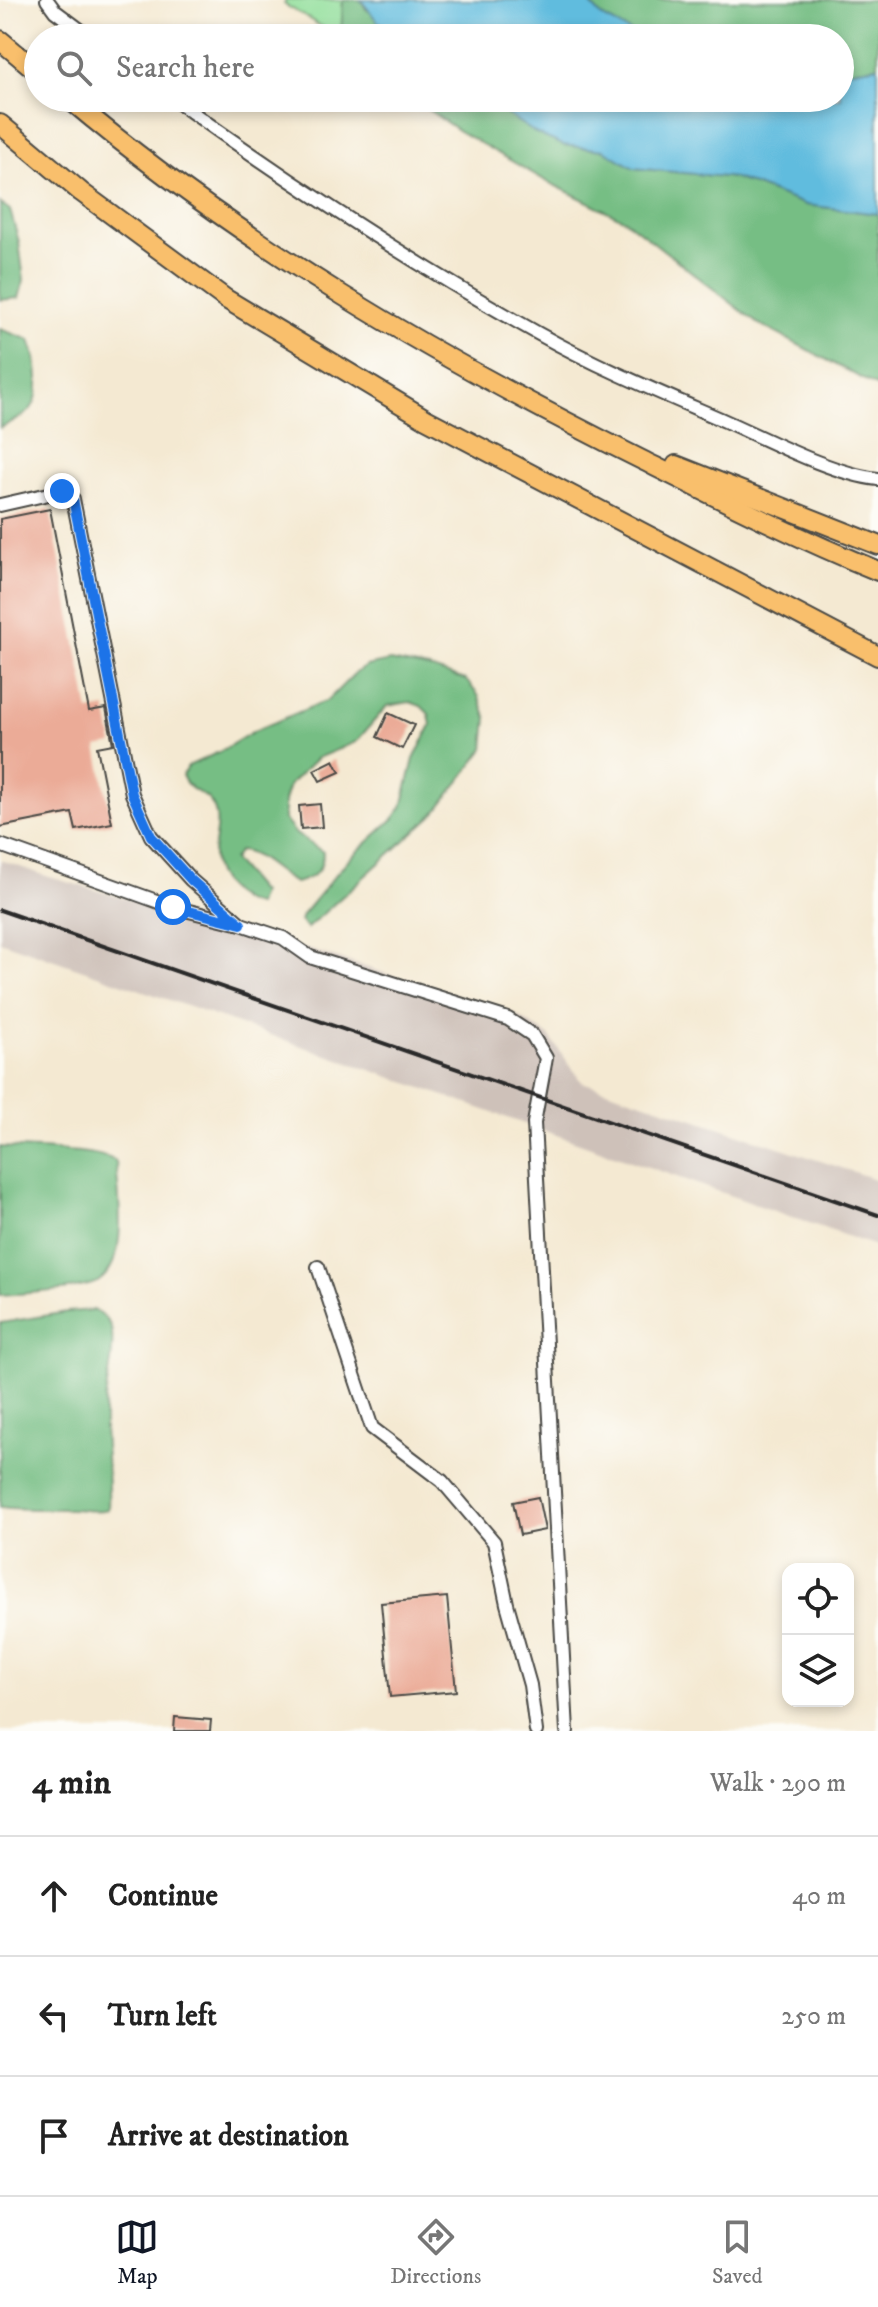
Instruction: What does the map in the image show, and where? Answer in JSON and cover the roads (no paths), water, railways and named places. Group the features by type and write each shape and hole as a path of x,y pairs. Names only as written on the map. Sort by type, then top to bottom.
{"highway":[{"path":"0,40 24,60"},
{"path":"86,112 249,236 375,317 548,413 801,540 878,571"},
{"path":"0,124 81,192 226,299 426,419 878,656"},
{"path":"548,413 878,545"}],"lane":[{"path":"47,0 55,11 72,24"},
{"path":"192,112 277,173 541,335 802,455 878,479"},
{"path":"0,505 62,491 73,499 132,794 151,836 191,880 241,924"},
{"path":"0,845 173,907 283,938 310,957 508,1019 532,1035 546,1058 534,1123 567,1731"},
{"path":"318,1267 372,1428 442,1481 494,1542 507,1604 530,1685 536,1731"}],"water":[{"path":"361,0 587,0 601,16 616,24 382,24"},
{"path":"878,66 878,214 806,205 735,178 634,168 604,150 563,145 537,134 503,112 854,112 854,70"}],"railway":[{"path":"0,910 878,1215"}]}
